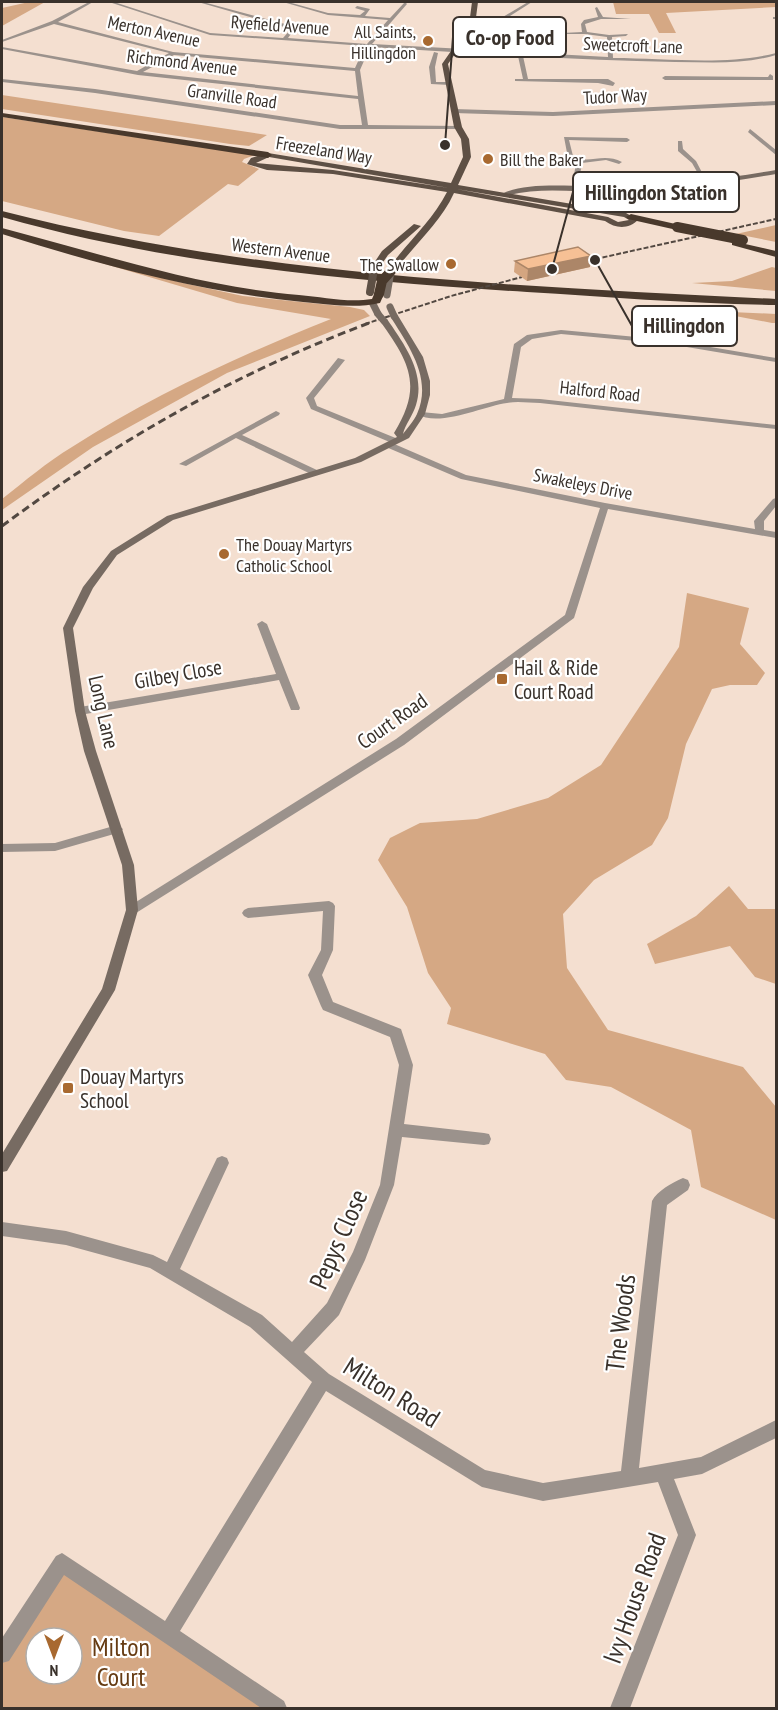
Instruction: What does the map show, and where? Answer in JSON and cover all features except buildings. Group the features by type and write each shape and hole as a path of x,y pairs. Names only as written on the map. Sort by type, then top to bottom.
{"highway":[{"path":"2,115 268,155"},
{"name":"Western Avenue","path":"2,214 78,233 158,249 344,275 543,290 777,302"},
{"path":"618,223 675,228 739,242 777,247"},
{"name":"Western Avenue","path":"2,225 168,261 338,284 480,295 777,310"},
{"path":"2,231 106,260 221,288 296,299 377,299 382,281 391,271"},
{"path":"739,242 777,254"}],"main road":[{"path":"391,271 448,200 467,157 465,139 458,127 445,64 473,22 475,2"},
{"path":"395,441 413,405 415,382 409,359 384,321 377,299 374,269 385,253 434,209 443,182 456,158 458,127"},
{"name":"Freezeland Way","path":"443,182 268,155 254,160 251,164 260,167 309,168 443,182 454,188"},
{"path":"454,188 520,194 706,183 777,172"},
{"path":"454,188 479,196 618,223"},
{"path":"520,194 618,223"},
{"path":"448,200 479,196"},
{"path":"377,299 390,307 423,369 426,395 421,414"},
{"name":"Long Lane","path":"2,1166 108,990 132,910 132,887 117,829 90,751 80,711 68,628 88,587 114,553 170,518 358,460 406,436 421,414"}],"street":[{"path":"2,41 54,22 91,2"},
{"name":"Ryefield Avenue","path":"111,2 203,33 452,51"},
{"path":"200,2 294,28 284,39"},
{"path":"285,2 323,13 391,19"},
{"path":"473,22 497,22 530,2"},
{"path":"365,127 357,70 368,46 405,3"},
{"path":"357,7 368,10 361,17"},
{"path":"597,8 601,18"},
{"path":"585,33 583,24 586,21 601,18 629,19"},
{"name":"Merton Avenue","path":"54,22 173,53 357,70"},
{"path":"545,34 626,35"},
{"path":"609,36 611,59"},
{"name":"Richmond Avenue","path":"2,48 138,73 361,98"},
{"name":"Sweetcroft Lane","path":"452,51 611,59 736,61 759,59 777,54"},
{"path":"138,73 173,53"},
{"path":"436,53 432,67 434,84 448,84"},
{"path":"520,55 526,80"},
{"path":"688,60 693,79"},
{"path":"673,89 667,78 771,79 770,76"},
{"path":"516,80 603,81"},
{"name":"Granville Road","path":"2,81 95,91 340,127 458,127"},
{"name":"Tudor Way","path":"454,111 554,114 777,103"},
{"path":"750,131 777,153"},
{"path":"576,161 570,157 566,138 627,140"},
{"path":"680,142 680,150 694,162 706,183"},
{"path":"558,166 560,160 606,158 619,162"},
{"path":"576,161 577,175 583,182 585,190"},
{"path":"508,400 517,346 540,334 561,332 669,342 777,360"},
{"name":"Swakeleys Drive","path":"341,360 310,398 314,407 395,441 464,477 605,506 777,535"},
{"name":"Halford Road","path":"421,414 448,414 508,400 540,401 777,427"},
{"path":"183,464 276,414"},
{"path":"235,435 316,473"},
{"path":"759,532 759,521 777,501"},
{"name":"Court Road","path":"132,910 400,742 570,616 605,506"},
{"path":"262,624 295,708"},
{"name":"Gilbey Close","path":"80,711 282,676"},
{"path":"2,848 55,847 117,829"},
{"name":"Pepys Close","path":"248,913 329,906 327,950 315,975 328,1006 396,1033 406,1065 387,1185 360,1255 333,1309 293,1352"},
{"path":"396,1130 484,1140"},
{"path":"170,1272 222,1163"},
{"name":"The Woods","path":"629,1478 660,1201 683,1185"},
{"name":"Milton Road","path":"2,1229 66,1238 153,1262 256,1321 323,1380 482,1478 543,1492 629,1478 702,1465 777,1429"},
{"path":"168,1634 323,1380"},
{"name":"Ivy House Road","path":"620,1708 687,1535 663,1472"},
{"path":"2,1654 62,1562 277,1708"}],"green space":[{"path":"29,2 45,2 2,26 2,8"},
{"path":"613,2 776,2 776,7 666,13 676,33 659,33 649,14 616,14"},
{"path":"2,95 267,135 249,146 230,144 2,109"},
{"path":"2,117 255,155 242,162 259,169 238,186 228,184 159,236 124,231 2,201"},
{"path":"776,225 776,242 736,234"},
{"path":"68,253 243,296 350,307 364,310 370,316 227,373 93,447 2,510 2,499 36,472 134,410 198,377 331,319 237,303"},
{"path":"772,267 776,268 776,291 692,283 732,281"},
{"path":"709,311 776,314 776,323 772,323"},
{"path":"687,593 749,608 740,644 765,673 757,685 730,685 712,689 686,744 668,818 652,845 594,880 563,914 567,968 608,1030 743,1067 776,1107 776,1220 701,1187 691,1130 611,1087 566,1080 545,1054 447,1024 451,1008 428,973 407,907 378,860 390,838 420,823 477,819 548,798 601,765 679,647"},
{"path":"729,886 748,909 776,909 776,984 755,977 730,946 655,964 647,944 696,916"},
{"name":"Milton Court","path":"62,1562 277,1708 2,1708 2,1654"}],"railway":[{"path":"582,262 776,219"},
{"path":"365,324 451,296 522,277"},
{"path":"2,526 90,465 178,411 270,364 369,323"}],"place":[{"name":"All Saints, Hillingdon","path":"428,41"},
{"name":"Co-op Food","path":"445,145"},
{"name":"Bill the Baker","path":"488,159"},
{"name":"Hillingdon","path":"595,260"},
{"name":"The Swallow","path":"451,264"},
{"name":"Hillingdon Station","path":"552,269"},
{"name":"The Douay Martyrs Catholic School","path":"224,554"},
{"name":"Hail & Ride Court Road","path":"502,679"},
{"name":"Douay Martyrs School","path":"68,1088"}]}
